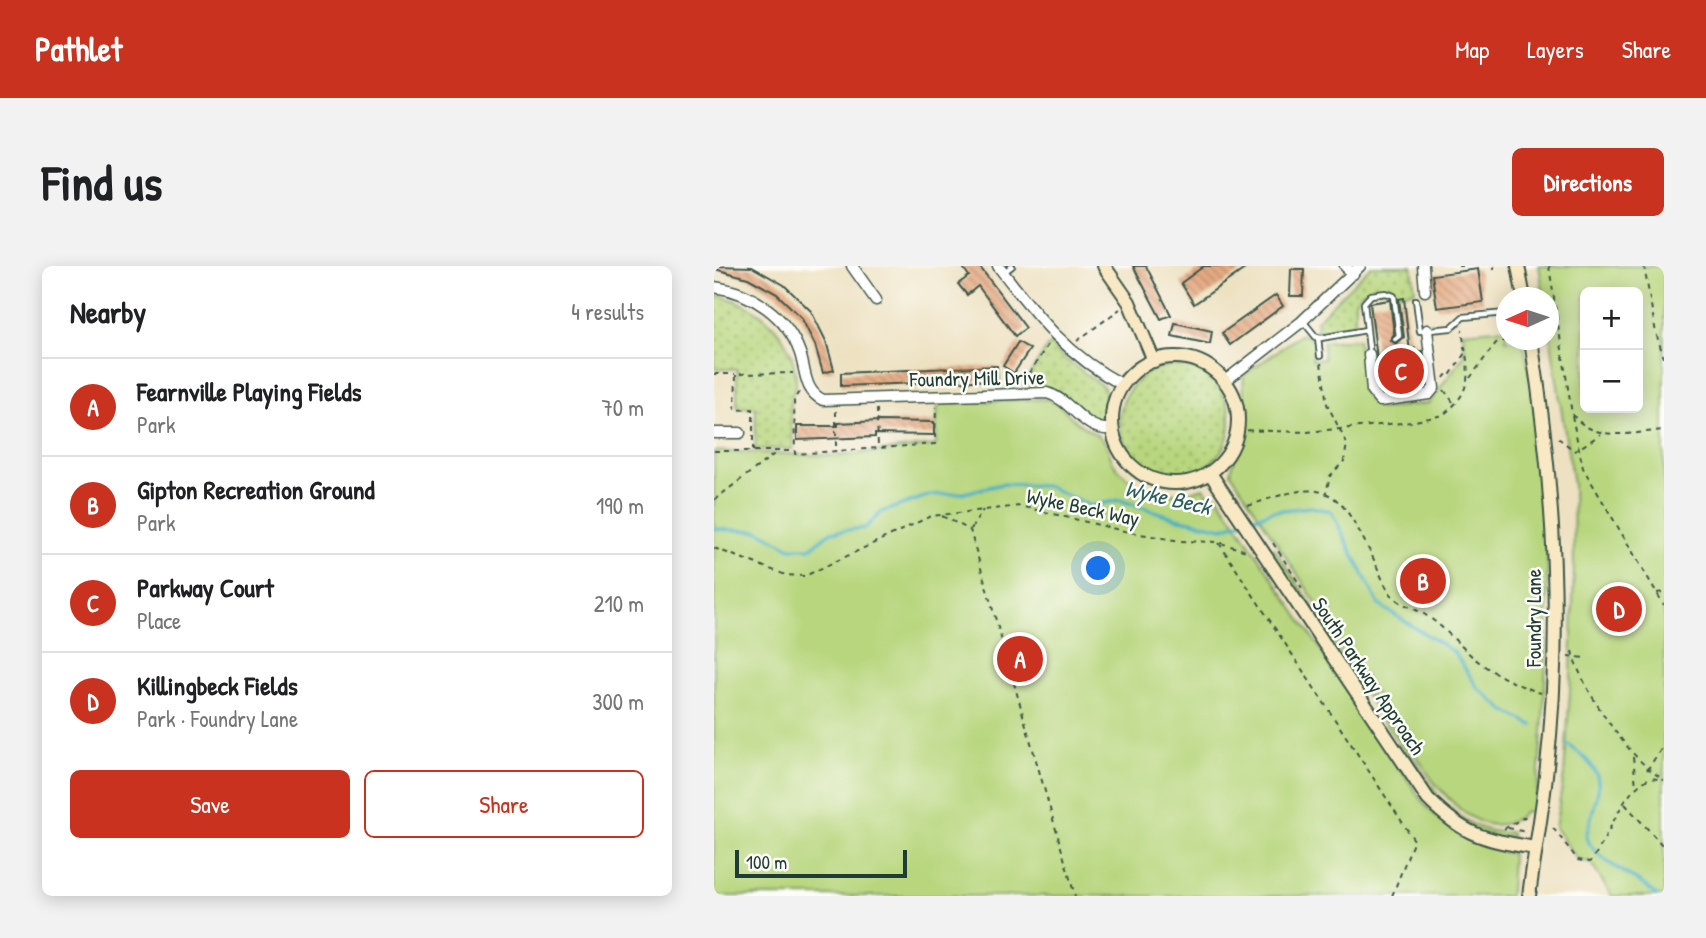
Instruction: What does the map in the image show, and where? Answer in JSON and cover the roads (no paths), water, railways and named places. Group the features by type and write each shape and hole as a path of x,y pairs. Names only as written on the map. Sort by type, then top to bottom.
{"street":[{"path":"852,266 876,300"},
{"path":"1225,381 1303,321 1357,270 1345,266"},
{"path":"1423,266 1425,291"},
{"path":"1518,266 1522,287"},
{"path":"1005,268 1053,336 1085,363 1124,385"},
{"path":"1109,268 1129,302 1154,361"},
{"name":"Foundry Mill Drive","path":"714,287 743,294 767,307 786,327 799,351 806,375 817,397 833,400 1054,395 1087,424 1100,430 1113,429"},
{"path":"1369,351 1372,391 1380,401 1429,394 1441,386 1429,347 1427,330"},
{"name":"Foundry Lane","path":"1529,896 1535,848 1534,821 1552,696 1553,655 1552,545 1545,439 1532,350"},
{"path":"1172,357 1192,359 1213,369 1225,381 1235,399 1237,430 1225,459 1210,473 1183,482 1154,480 1137,470 1124,456 1113,429 1115,402 1124,385 1137,370 1154,361 1172,357"},
{"path":"714,433 740,433"},
{"name":"South Parkway Approach","path":"1210,473 1427,799 1450,821 1480,838 1535,848"}],"lane":[{"path":"1369,351 1364,303 1371,295 1390,294 1396,304 1399,336 1395,339"},
{"path":"1416,300 1420,331 1451,328 1463,317 1496,314"},
{"path":"1303,321 1318,337 1320,356"},
{"path":"1318,337 1366,330"}],"waterway":[{"name":"Wyke Beck","path":"714,529 759,531 791,548 810,548 831,532 865,528 882,512 930,495 964,493 1002,484 1046,486 1091,506 1120,500 1176,518 1223,528 1273,511 1311,507 1331,511 1379,605 1454,652 1478,688 1504,710 1532,725"},
{"name":"Wyke Beck","path":"1567,744 1592,766 1597,776 1597,796 1586,838 1601,856 1657,896"}],"place":[{"name":"Parkway Court","path":"1401,371"},
{"name":"Gipton Recreation Ground","path":"1423,581"},
{"name":"Killingbeck Fields","path":"1619,609"},
{"name":"Fearnville Playing Fields","path":"1020,659"}]}
